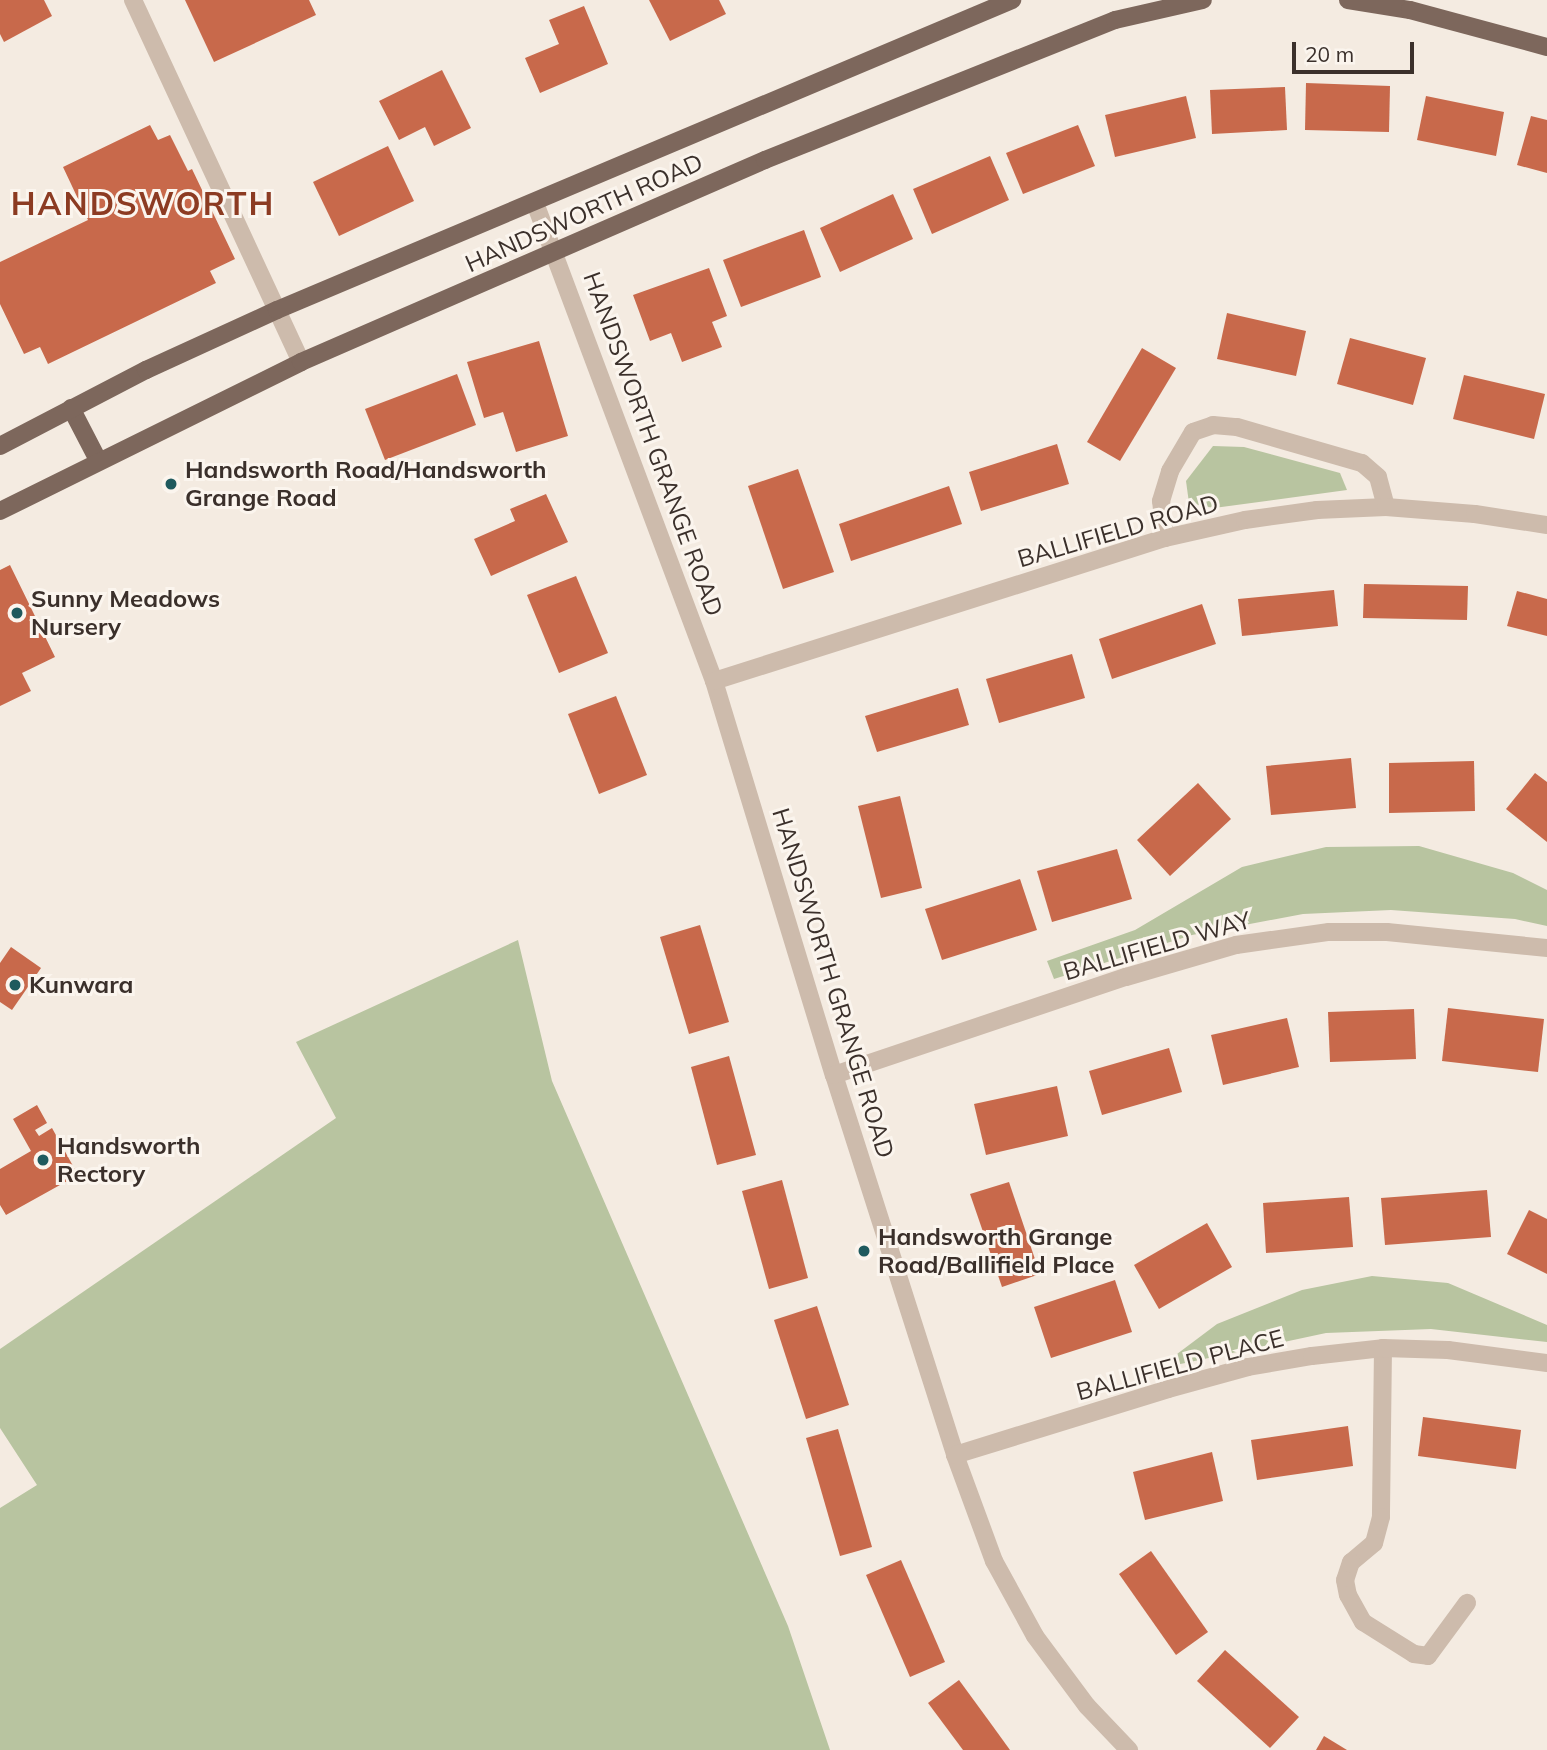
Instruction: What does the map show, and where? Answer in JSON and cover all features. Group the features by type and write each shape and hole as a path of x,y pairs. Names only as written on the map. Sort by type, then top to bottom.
{"main road":[{"name":"HANDSWORTH ROAD","path":"0,446 71,408 277,310 1012,0"},
{"name":"HANDSWORTH ROAD","path":"0,511 98,460 302,362 765,160 1115,20 1203,0"},
{"path":"1348,0 1415,3 1547,47"},
{"path":"71,408 98,460"}],"street":[{"path":"133,0 302,362"},
{"name":"HANDSWORTH GRANGE ROAD","path":"536,203 715,681 834,1075 955,1455 994,1561 1035,1636 1087,1706 1129,1750"},
{"path":"1165,538 1161,500 1170,471 1194,432 1213,425 1237,427 1362,463 1378,478 1386,507"},
{"name":"BALLIFIELD ROAD","path":"715,681 1165,538 1245,520 1317,510 1386,507 1475,514 1547,525"},
{"name":"BALLIFIELD WAY","path":"834,1075 1139,973 1236,945 1329,932 1387,932 1547,948"},
{"path":"1382,1348 1381,1517 1374,1542 1351,1562 1345,1580 1348,1595 1363,1622 1414,1654 1428,1656 1467,1604"},
{"name":"BALLIFIELD PLACE","path":"955,1455 1248,1367 1312,1356 1382,1348 1448,1350 1547,1363"}],"green space":[{"path":"1213,446 1244,447 1340,473 1347,490 1214,508 1189,503 1186,481"},
{"path":"1419,846 1513,873 1547,890 1547,926 1515,919 1391,910 1303,914 1192,935 1054,979 1047,961 1135,930 1242,867 1326,847"},
{"path":"518,940 552,1081 788,1626 830,1750 0,1750 0,1508 37,1485 0,1428 0,1349 336,1118 296,1042"},
{"path":"1372,1276 1448,1283 1547,1325 1547,1342 1431,1329 1326,1333 1157,1369 1217,1324 1302,1290"}],"building":[{"path":"0,0 44,0 52,16 4,42 0,34"},
{"path":"185,0 309,0 316,15 214,62"},
{"path":"649,0 719,0 726,14 670,41"},
{"path":"584,6 608,64 540,93 525,58 559,44 549,20"},
{"path":"442,70 471,128 434,146 425,127 399,140 379,101"},
{"path":"1306,83 1390,86 1389,132 1305,130"},
{"path":"1285,87 1287,130 1212,134 1210,90"},
{"path":"1186,96 1196,138 1115,157 1105,115"},
{"path":"1426,96 1504,112 1496,156 1417,140"},
{"path":"1531,116 1547,120 1547,173 1517,165"},
{"path":"150,125 158,140 170,135 188,171 192,169 235,259 210,271 216,283 48,364 40,347 24,354 0,304 0,262 88,220 63,167"},
{"path":"1078,125 1095,166 1023,194 1006,153"},
{"path":"388,146 414,201 339,236 313,182"},
{"path":"990,156 1009,200 932,234 913,189"},
{"path":"893,194 913,239 840,272 820,228"},
{"path":"804,230 821,277 741,307 723,260"},
{"path":"709,268 727,316 712,322 722,347 682,362 671,333 650,341 633,295"},
{"path":"1227,313 1306,331 1296,376 1217,359"},
{"path":"1350,338 1426,358 1413,405 1337,384"},
{"path":"539,341 568,436 516,452 503,412 484,418 467,362"},
{"path":"1142,348 1176,368 1120,461 1087,442"},
{"path":"457,374 476,425 385,460 365,409"},
{"path":"1464,375 1545,394 1534,439 1453,419"},
{"path":"1057,444 1069,484 981,511 969,472"},
{"path":"798,469 834,572 783,589 748,486"},
{"path":"949,486 962,524 851,561 839,524"},
{"path":"546,494 568,542 491,576 474,539 515,521 510,509"},
{"name":"Sunny Meadows Nursery","path":"10,565 55,657 22,673 31,691 0,706 0,570"},
{"path":"576,576 608,653 559,673 527,595"},
{"path":"1364,584 1468,586 1467,620 1363,618"},
{"path":"1334,590 1338,626 1242,636 1238,599"},
{"path":"1517,591 1547,599 1547,636 1507,626"},
{"path":"1202,604 1216,644 1112,679 1099,639"},
{"path":"1072,654 1085,698 999,723 986,679"},
{"path":"958,688 969,725 877,752 865,716"},
{"path":"616,696 647,775 599,794 568,714"},
{"path":"1351,758 1356,808 1271,815 1266,766"},
{"path":"1474,761 1475,811 1389,813 1389,763"},
{"path":"1535,773 1547,782 1547,842 1506,809"},
{"path":"1198,783 1231,819 1170,876 1137,840"},
{"path":"900,796 922,888 881,898 858,806"},
{"path":"1117,849 1132,899 1052,922 1037,871"},
{"path":"1020,879 1037,930 942,960 925,909"},
{"path":"700,925 729,1022 689,1034 660,937"},
{"name":"Kunwara","path":"11,947 41,968 12,1010 0,1002 0,963"},
{"path":"1448,1008 1544,1019 1538,1072 1442,1061"},
{"path":"1414,1009 1416,1059 1330,1062 1328,1012"},
{"path":"1287,1018 1299,1067 1223,1085 1211,1035"},
{"path":"1169,1048 1182,1092 1102,1115 1089,1071"},
{"path":"729,1056 756,1155 717,1165 691,1067"},
{"path":"1057,1086 1068,1136 986,1155 974,1104"},
{"name":"Handsworth Rectory","path":"37,1105 47,1123 35,1130 39,1136 52,1128 78,1175 6,1215 0,1205 0,1169 31,1151 13,1119"},
{"path":"782,1180 808,1278 769,1289 742,1191"},
{"path":"1009,1182 1040,1274 1002,1287 970,1194"},
{"path":"1487,1190 1491,1237 1385,1245 1381,1198"},
{"path":"1349,1197 1353,1247 1266,1253 1263,1203"},
{"path":"1529,1210 1547,1219 1547,1274 1507,1254"},
{"path":"1207,1223 1232,1267 1159,1309 1134,1265"},
{"path":"1115,1280 1132,1332 1051,1358 1034,1307"},
{"path":"817,1306 849,1405 806,1419 774,1320"},
{"path":"1423,1417 1521,1430 1516,1469 1418,1456"},
{"path":"1348,1426 1353,1466 1257,1480 1251,1440"},
{"path":"838,1429 872,1547 840,1556 806,1438"},
{"path":"1212,1452 1223,1501 1145,1520 1133,1472"},
{"path":"1151,1551 1208,1632 1176,1655 1119,1574"},
{"path":"901,1560 945,1662 910,1677 866,1575"},
{"path":"1225,1650 1299,1717 1270,1748 1197,1681"},
{"path":"959,1680 1010,1750 963,1750 928,1703"},
{"path":"1324,1736 1347,1750 1316,1750"}],"place":[{"name":"Handsworth Road/Handsworth Grange Road","path":"171,484"},
{"name":"Sunny Meadows Nursery","path":"17,613"},
{"name":"Kunwara","path":"15,985"},
{"name":"Handsworth Rectory","path":"43,1160"},
{"name":"Handsworth Grange Road/Ballifield Place","path":"864,1251"}],"district":[{"name":"HANDSWORTH","path":"143,203"}]}
